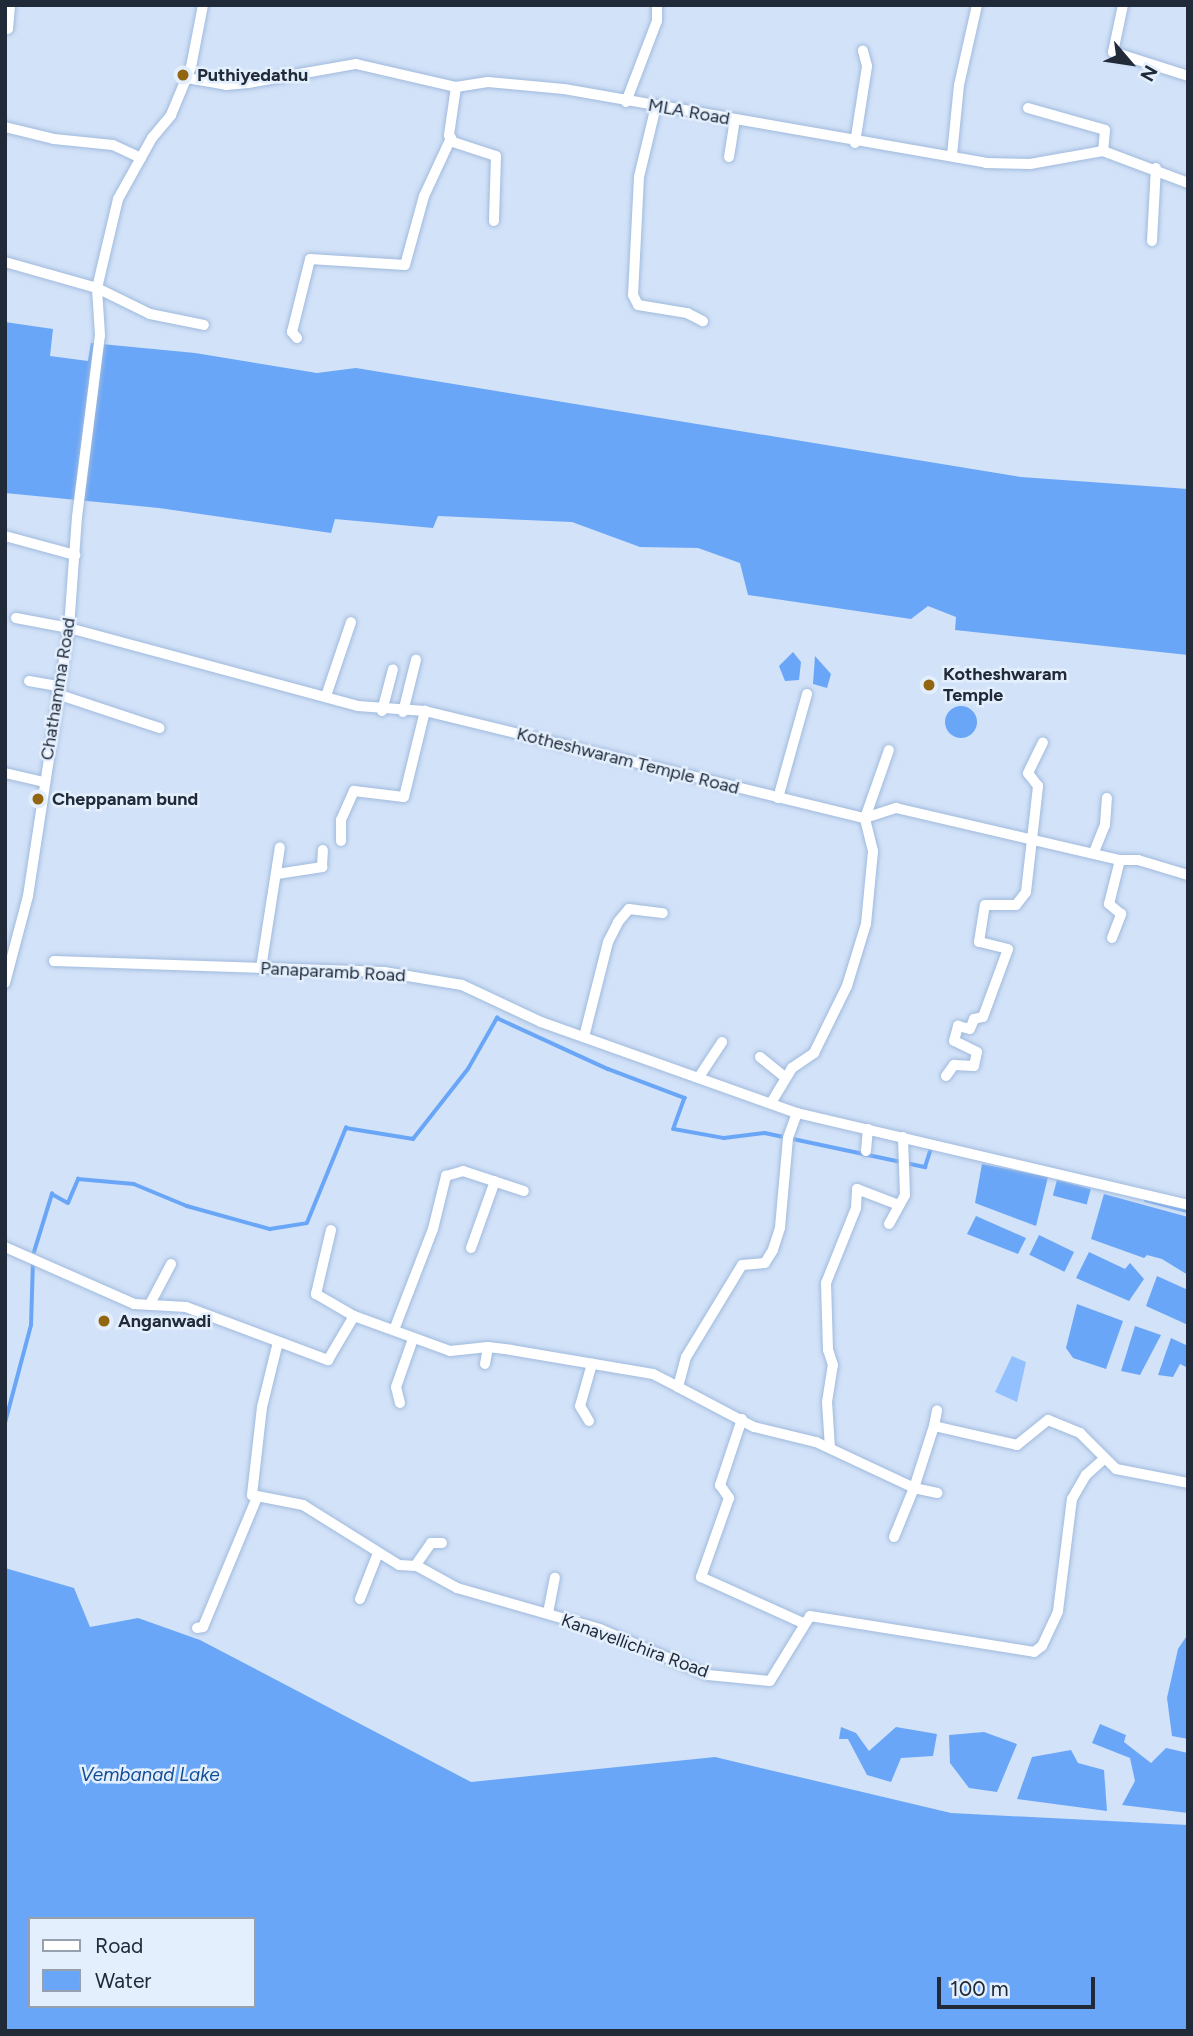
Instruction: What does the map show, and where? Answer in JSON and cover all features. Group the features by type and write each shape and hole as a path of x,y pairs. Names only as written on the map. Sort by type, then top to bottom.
{"street":[{"path":"8,29 10,5"},
{"name":"Chathamma Road","path":"5,983 8,957 28,896 57,690 69,628 77,517 100,335 97,288 118,199 141,158 171,115 187,78 203,5"},
{"path":"626,102 657,21 657,5"},
{"path":"952,155 959,85 977,5"},
{"path":"1123,5 1113,52 1188,76"},
{"path":"855,144 867,66 863,51"},
{"name":"MLA Road","path":"187,78 226,85 356,64 456,87 488,82 564,89 855,144 952,155 986,163 1030,164 1103,151 1156,168 1188,183"},
{"path":"297,338 292,332 310,259 405,265 424,196 451,138 456,87"},
{"path":"656,106 639,177 633,295 638,305 687,313 703,321"},
{"path":"1028,108 1104,130 1103,151"},
{"path":"729,157 734,120"},
{"path":"5,127 54,139 113,145 141,158"},
{"path":"451,138 496,156 494,221"},
{"path":"1152,241 1156,168"},
{"path":"5,262 97,288 150,314 204,325"},
{"path":"5,537 75,555"},
{"name":"Kotheshwaram Temple Road","path":"16,618 69,628 382,711 425,712 866,818 896,808 1120,860 1138,860 1188,876"},
{"path":"326,696 351,622"},
{"path":"403,712 416,660"},
{"path":"382,711 393,669"},
{"path":"29,681 159,728"},
{"path":"778,798 807,694"},
{"path":"341,841 341,820 354,791 404,797 425,712"},
{"path":"946,1076 954,1065 974,1066 977,1052 954,1041 958,1026 970,1029 974,1020 983,1017 1008,949 979,942 985,905 1016,905 1022,901 1033,839 1038,786 1028,773 1043,742"},
{"path":"771,1103 785,1076 814,1053 855,961 866,924 873,851 866,818 889,750"},
{"path":"5,774 44,782"},
{"path":"1094,852 1105,825 1107,798"},
{"path":"261,968 280,847"},
{"path":"277,874 322,867 323,850"},
{"path":"1112,938 1121,914 1109,904 1120,860"},
{"path":"584,1037 608,942 618,922 629,909 663,913"},
{"name":"Panaparamb Road","path":"54,961 384,972 462,985 584,1037 797,1114 1188,1205"},
{"path":"699,1077 722,1042"},
{"path":"760,1057 785,1076"},
{"path":"678,1387 686,1357 743,1265 765,1263 773,1250 788,1154 788,1138 797,1114"},
{"path":"866,1151 868,1129"},
{"path":"889,1224 905,1195 903,1137"},
{"path":"394,1330 433,1229 446,1176 463,1171 524,1191"},
{"path":"471,1248 495,1181"},
{"path":"830,1448 827,1402 833,1365 826,1283 856,1208 857,1189 899,1205"},
{"path":"331,1230 316,1294 354,1316 450,1352 488,1347 653,1374 754,1427 830,1448 914,1488 937,1493"},
{"path":"5,1247 134,1304 151,1302 186,1307 328,1360 354,1316"},
{"path":"151,1302 171,1264"},
{"path":"400,1403 396,1387 413,1339"},
{"path":"197,1628 203,1627 257,1497 252,1495 262,1408 278,1342"},
{"path":"485,1364 488,1347"},
{"path":"589,1421 580,1406 592,1364"},
{"path":"894,1537 914,1488 937,1410"},
{"path":"742,1419 720,1485 729,1499 701,1577 805,1624 810,1616 1034,1652 1042,1646 1058,1611 1072,1499 1086,1475 1104,1459"},
{"path":"934,1426 1017,1445 1048,1420 1080,1433 1116,1469 1188,1483"},
{"name":"Kanavellichira Road","path":"257,1497 303,1505 399,1565 415,1566 457,1588 548,1613 661,1652 708,1675 770,1681 805,1624"},
{"path":"415,1566 431,1543 442,1543"},
{"path":"360,1599 379,1553"},
{"path":"548,1613 555,1578"}],"shaded area":[{"path":"1012,1356 1026,1362 1017,1402 995,1392"}],"water":[{"path":"5,322 53,329 50,356 88,361 91,343 195,353 317,373 356,368 1021,477 1188,489 1188,655 955,630 956,617 928,606 911,619 748,595 740,563 698,548 640,547 572,522 438,516 433,528 335,519 331,533 159,508 5,493"},
{"path":"793,652 801,662 799,680 785,681 779,666"},
{"path":"815,656 831,674 827,688 813,684"},
{"path":"961,706 972,711 977,722 972,733 961,738 950,733 945,722 950,711"},
{"path":"982,1164 1048,1177 1036,1226 975,1203"},
{"path":"1057,1180 1091,1189 1087,1205 1053,1195"},
{"path":"1104,1194 1188,1217 1188,1275 1162,1259 1147,1255 1144,1258 1091,1239"},
{"path":"976,1216 1026,1238 1018,1254 967,1234"},
{"path":"1039,1235 1074,1252 1064,1272 1029,1255"},
{"path":"1089,1252 1125,1269 1130,1263 1144,1279 1129,1301 1076,1278"},
{"path":"1157,1276 1188,1290 1188,1325 1146,1306"},
{"path":"1077,1304 1123,1321 1106,1369 1073,1358 1066,1348"},
{"path":"1135,1326 1161,1335 1140,1375 1121,1371"},
{"path":"1171,1338 1188,1346 1188,1368 1180,1364 1173,1377 1158,1375"},
{"name":"Vembanad Lake","path":"5,1568 74,1588 90,1627 138,1618 200,1640 471,1782 715,1757 951,1813 1188,1825 1188,2031 5,2031"},
{"path":"1188,1634 1188,1739 1172,1736 1167,1698 1178,1649"},
{"path":"1100,1724 1126,1735 1124,1742 1151,1763 1166,1748 1188,1753 1188,1813 1122,1805 1135,1781 1130,1758 1092,1743"},
{"path":"841,1727 856,1733 869,1751 896,1727 937,1734 933,1756 901,1758 891,1782 867,1775 848,1739 839,1739"},
{"path":"984,1732 1017,1744 997,1792 969,1788 950,1763 949,1735"},
{"path":"1071,1750 1078,1763 1104,1770 1107,1811 1017,1799 1032,1757"}],"waterway":[{"path":"34,1252 52,1194 68,1203 78,1179 134,1184 187,1206 270,1229 307,1223 346,1128 413,1139 468,1069 497,1018 608,1069 685,1098 674,1129 724,1138 765,1133 925,1167 931,1148"},
{"path":"1146,1200 1188,1211"},
{"path":"5,1423 31,1325 33,1262"}],"place":[{"name":"Puthiyedathu","path":"183,75"},
{"name":"Kotheshwaram Temple","path":"929,685"},
{"name":"Cheppanam bund","path":"38,799"},
{"name":"Anganwadi","path":"104,1321"}]}
